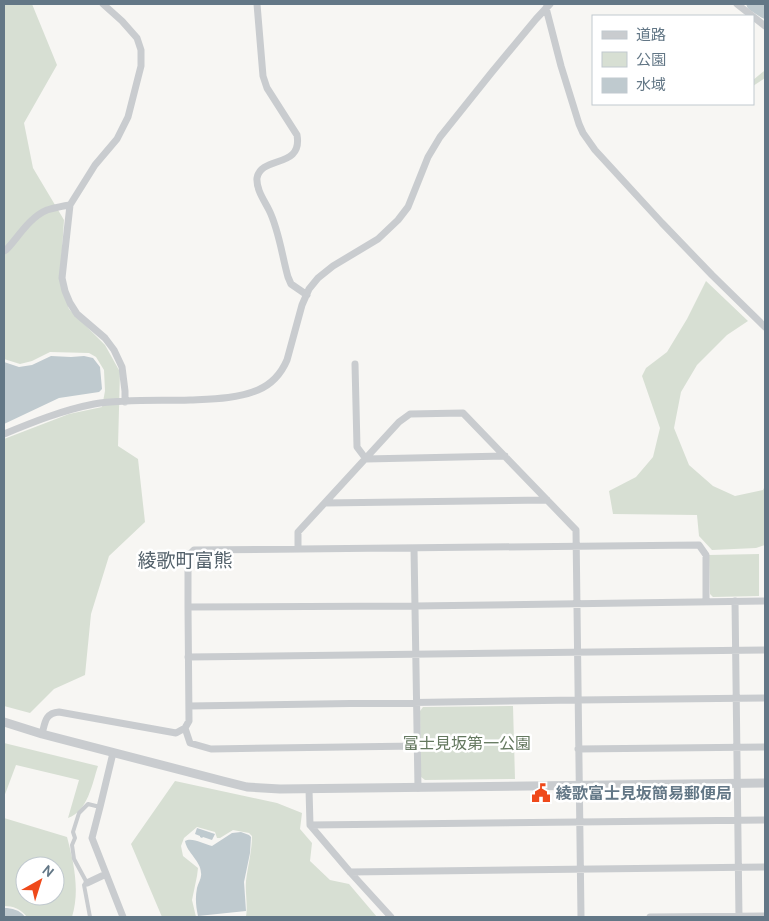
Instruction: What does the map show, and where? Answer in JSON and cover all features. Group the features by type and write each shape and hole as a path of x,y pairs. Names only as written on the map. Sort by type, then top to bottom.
{"street":[{"path":"103,4 137,38 141,50 141,66 128,117 121,132 95,166 70,204 62,278 65,291 77,314 105,338 114,350 122,367 125,391 124,402"},
{"path":"257,4 263,76 267,88 297,135 298,143 296,150 289,158 267,166 262,170 258,175 257,184 275,226 288,277 292,284 306,296"},
{"path":"737,4 751,15"},
{"path":"4,434 71,409 96,404 233,397 258,390 270,383 284,368 302,305 309,289 318,278 333,266 378,239 404,213 428,157 440,137 504,57 548,6"},
{"path":"548,6 561,66 583,133 595,150 662,223 765,327"},
{"path":"754,17 765,26"},
{"path":"4,251 37,216 47,210 70,204"},
{"path":"355,364 358,447 366,459"},
{"path":"298,549 298,532 399,422 410,414 463,413 576,530 581,917"},
{"path":"366,459 505,456"},
{"path":"325,503 547,500"},
{"path":"42,734 47,717 52,712 176,733 185,728 189,721 188,556 194,550 699,544 706,556 706,602"},
{"path":"414,548 418,788"},
{"path":"735,601 738,917"},
{"path":"188,608 765,601"},
{"path":"188,657 765,650"},
{"path":"189,706 765,698"},
{"path":"4,722 114,753 247,786 280,790 765,783"},
{"path":"185,728 190,743 211,749 417,746"},
{"path":"578,750 765,747"},
{"path":"114,753 92,838 123,917"},
{"path":"309,789 310,825 391,917"},
{"path":"310,825 765,820"},
{"path":"350,872 765,866"},
{"path":"88,883 106,874"},
{"path":"650,917 765,916"}],"lane":[{"path":"90,917 84,885 88,883 74,859 72,845 75,838 73,832 79,813 88,804 100,807"}],"green space":[{"path":"4,4 32,4 57,65 24,123 33,168 64,220 60,281 69,309 105,345 120,372 118,446 138,459 145,522 109,556 91,614 85,675 54,689 30,713 4,706 4,439 69,414 102,407 105,391 104,370 96,357 89,353 50,352 32,361 20,364 4,359"},
{"path":"765,63 765,78 754,85 754,79 764,71"},
{"path":"706,281 748,321 727,335 697,365 681,392 674,428 689,465 713,486 735,496 763,490 765,486 765,545 756,548 712,550 699,536 697,515 613,514 609,491 636,477 653,457 660,428 642,376 646,368 667,352 687,319"},
{"path":"759,554 759,596 713,597 710,594 709,555"},
{"name":"富士見坂第一公園","path":"513,706 515,779 425,780 421,777 420,711 423,707"},
{"path":"4,743 98,766 85,803 75,814 68,818 79,780 16,765 4,797"},
{"path":"175,781 277,803 302,813 300,829 312,843 310,861 330,880 349,884 377,917 246,917 246,881 252,836 249,833 233,830 217,838 215,832 197,827 184,838 181,846 183,856 198,868 192,900 196,917 162,917 131,844"},
{"path":"4,818 67,837 74,867 76,887 72,917 27,917 22,912 4,906"}],"water":[{"path":"51,356 84,356 93,358 100,367 102,389 99,392 59,398 4,424 4,362 19,367 32,365"},
{"path":"197,828 215,834 212,840 195,834"},
{"path":"241,832 251,837 244,882 246,911 198,916 196,895 201,877 200,869 185,841 194,840 212,846 232,833"},
{"path":"4,908 16,910 25,917 4,917"}],"waterway":[{"path":"754,4 765,11"}],"place":[{"name":"綾歌富士見坂簡易郵便局","path":"541,793"}],"district":[{"name":"綾歌町富熊","path":"185,560"}]}
